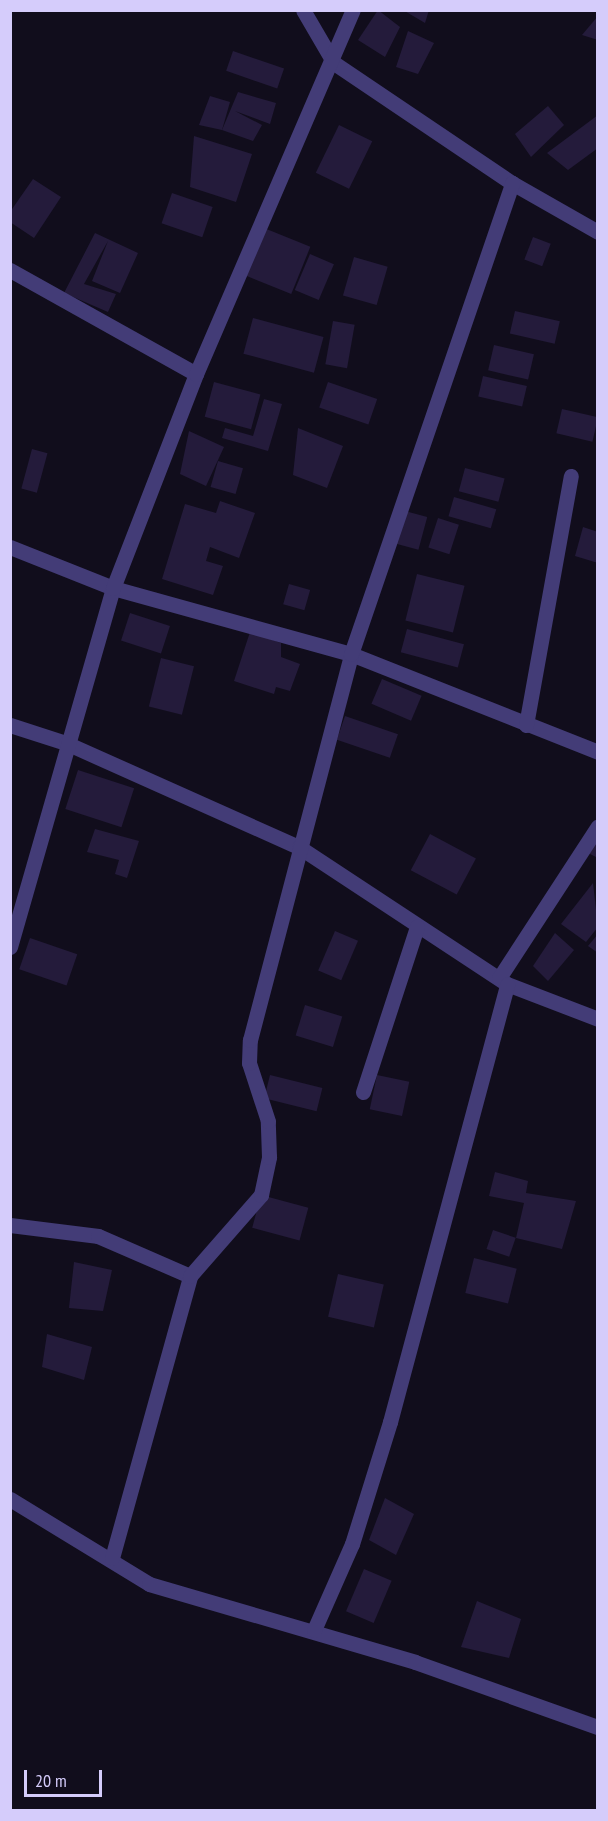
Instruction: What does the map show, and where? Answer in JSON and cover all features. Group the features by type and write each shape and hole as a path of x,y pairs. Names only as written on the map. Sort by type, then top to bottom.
{"street":[{"path":"303,10 334,63 513,183 597,232"},
{"path":"10,947 66,742 113,588 196,374 334,63 352,10"},
{"path":"112,1558 190,1276 251,1210 263,1187 267,1120 249,1063 250,1041 351,654 513,183"},
{"path":"10,270 196,374"},
{"path":"526,725 571,476"},
{"path":"10,548 113,588 351,654 597,752"},
{"path":"10,725 66,742 300,847 417,927 503,981 597,1019"},
{"path":"314,1630 352,1544 390,1422 503,981 597,826"},
{"path":"363,1092 417,927"},
{"path":"10,1225 98,1236 190,1276"},
{"path":"10,1499 112,1558 149,1584 187,1597 314,1630 597,1727"}],"building":[{"path":"378,10 400,27 385,57 358,40"},
{"path":"403,10 429,10 425,23"},
{"path":"598,16 598,40 582,35"},
{"path":"408,31 434,43 418,74 396,67"},
{"path":"233,51 284,69 277,88 226,71"},
{"path":"238,92 276,103 270,124 235,111 262,125 253,141 222,130"},
{"path":"210,96 230,102 222,130 199,125"},
{"path":"548,106 564,125 531,157 515,134"},
{"path":"598,115 598,148 568,170 547,153"},
{"path":"339,125 372,141 349,189 316,173"},
{"path":"194,136 252,154 236,202 190,187"},
{"path":"33,179 61,197 34,238 10,222 10,212"},
{"path":"172,193 213,207 202,237 162,223"},
{"path":"264,228 310,247 291,294 245,275"},
{"path":"95,233 138,253 120,293 92,281 108,241 84,284 116,294 108,312 64,293"},
{"path":"533,237 551,244 542,266 524,259"},
{"path":"310,254 334,264 319,300 295,290"},
{"path":"354,257 388,267 377,305 343,295"},
{"path":"515,311 560,321 555,344 510,333"},
{"path":"253,318 324,337 314,373 243,354"},
{"path":"333,321 355,325 347,368 325,364"},
{"path":"494,345 534,354 528,380 488,370"},
{"path":"483,376 527,386 522,407 478,396"},
{"path":"214,382 260,394 251,429 205,417"},
{"path":"328,382 377,399 368,424 319,408"},
{"path":"264,399 282,404 268,451 222,438 225,428 253,436"},
{"path":"562,409 598,417 592,442 556,433"},
{"path":"298,428 343,446 327,488 293,475"},
{"path":"189,431 224,447 206,486 180,474"},
{"path":"32,449 47,453 37,493 21,489"},
{"path":"218,461 243,468 236,494 211,487"},
{"path":"465,468 505,479 498,502 459,491"},
{"path":"454,497 496,509 491,528 448,516"},
{"path":"220,501 255,513 239,558 210,547 206,561 223,566 213,595 162,579 185,504 216,513"},
{"path":"405,511 427,517 418,550 396,544"},
{"path":"438,518 459,525 449,554 428,547"},
{"path":"583,527 598,532 598,563 575,556"},
{"path":"417,574 465,586 453,632 405,621"},
{"path":"289,584 310,590 304,610 283,604"},
{"path":"130,613 170,626 161,654 121,641"},
{"path":"407,629 464,644 458,667 401,652"},
{"path":"250,632 281,643 281,657 300,664 290,691 276,687 274,694 234,681"},
{"path":"161,658 194,666 182,715 149,707"},
{"path":"382,679 422,696 411,721 371,704"},
{"path":"345,716 398,734 390,758 337,740"},
{"path":"78,770 134,788 121,827 65,809"},
{"path":"95,829 139,841 127,878 115,874 119,860 87,852"},
{"path":"430,834 476,858 457,895 411,870"},
{"path":"598,836 598,858 588,853"},
{"path":"593,883 598,927 586,942 561,924"},
{"path":"335,931 358,941 341,980 318,971"},
{"path":"555,933 574,950 548,981 533,966"},
{"path":"598,934 598,953 588,946"},
{"path":"30,938 77,954 67,985 19,969"},
{"path":"305,1005 342,1016 333,1047 296,1036"},
{"path":"270,1075 322,1088 317,1111 264,1098"},
{"path":"377,1075 409,1082 402,1116 370,1109"},
{"path":"495,1172 528,1181 526,1193 576,1201 562,1249 516,1238 524,1203 489,1196"},
{"path":"261,1195 308,1208 300,1241 252,1228"},
{"path":"493,1230 516,1238 509,1257 486,1249"},
{"path":"474,1258 517,1269 508,1304 465,1293"},
{"path":"74,1262 112,1270 103,1311 69,1308"},
{"path":"338,1274 384,1285 374,1327 328,1317"},
{"path":"47,1334 92,1347 84,1380 42,1367"},
{"path":"385,1498 414,1514 396,1555 369,1540"},
{"path":"364,1569 392,1581 374,1623 346,1611"},
{"path":"477,1601 521,1619 509,1658 461,1647"}]}
